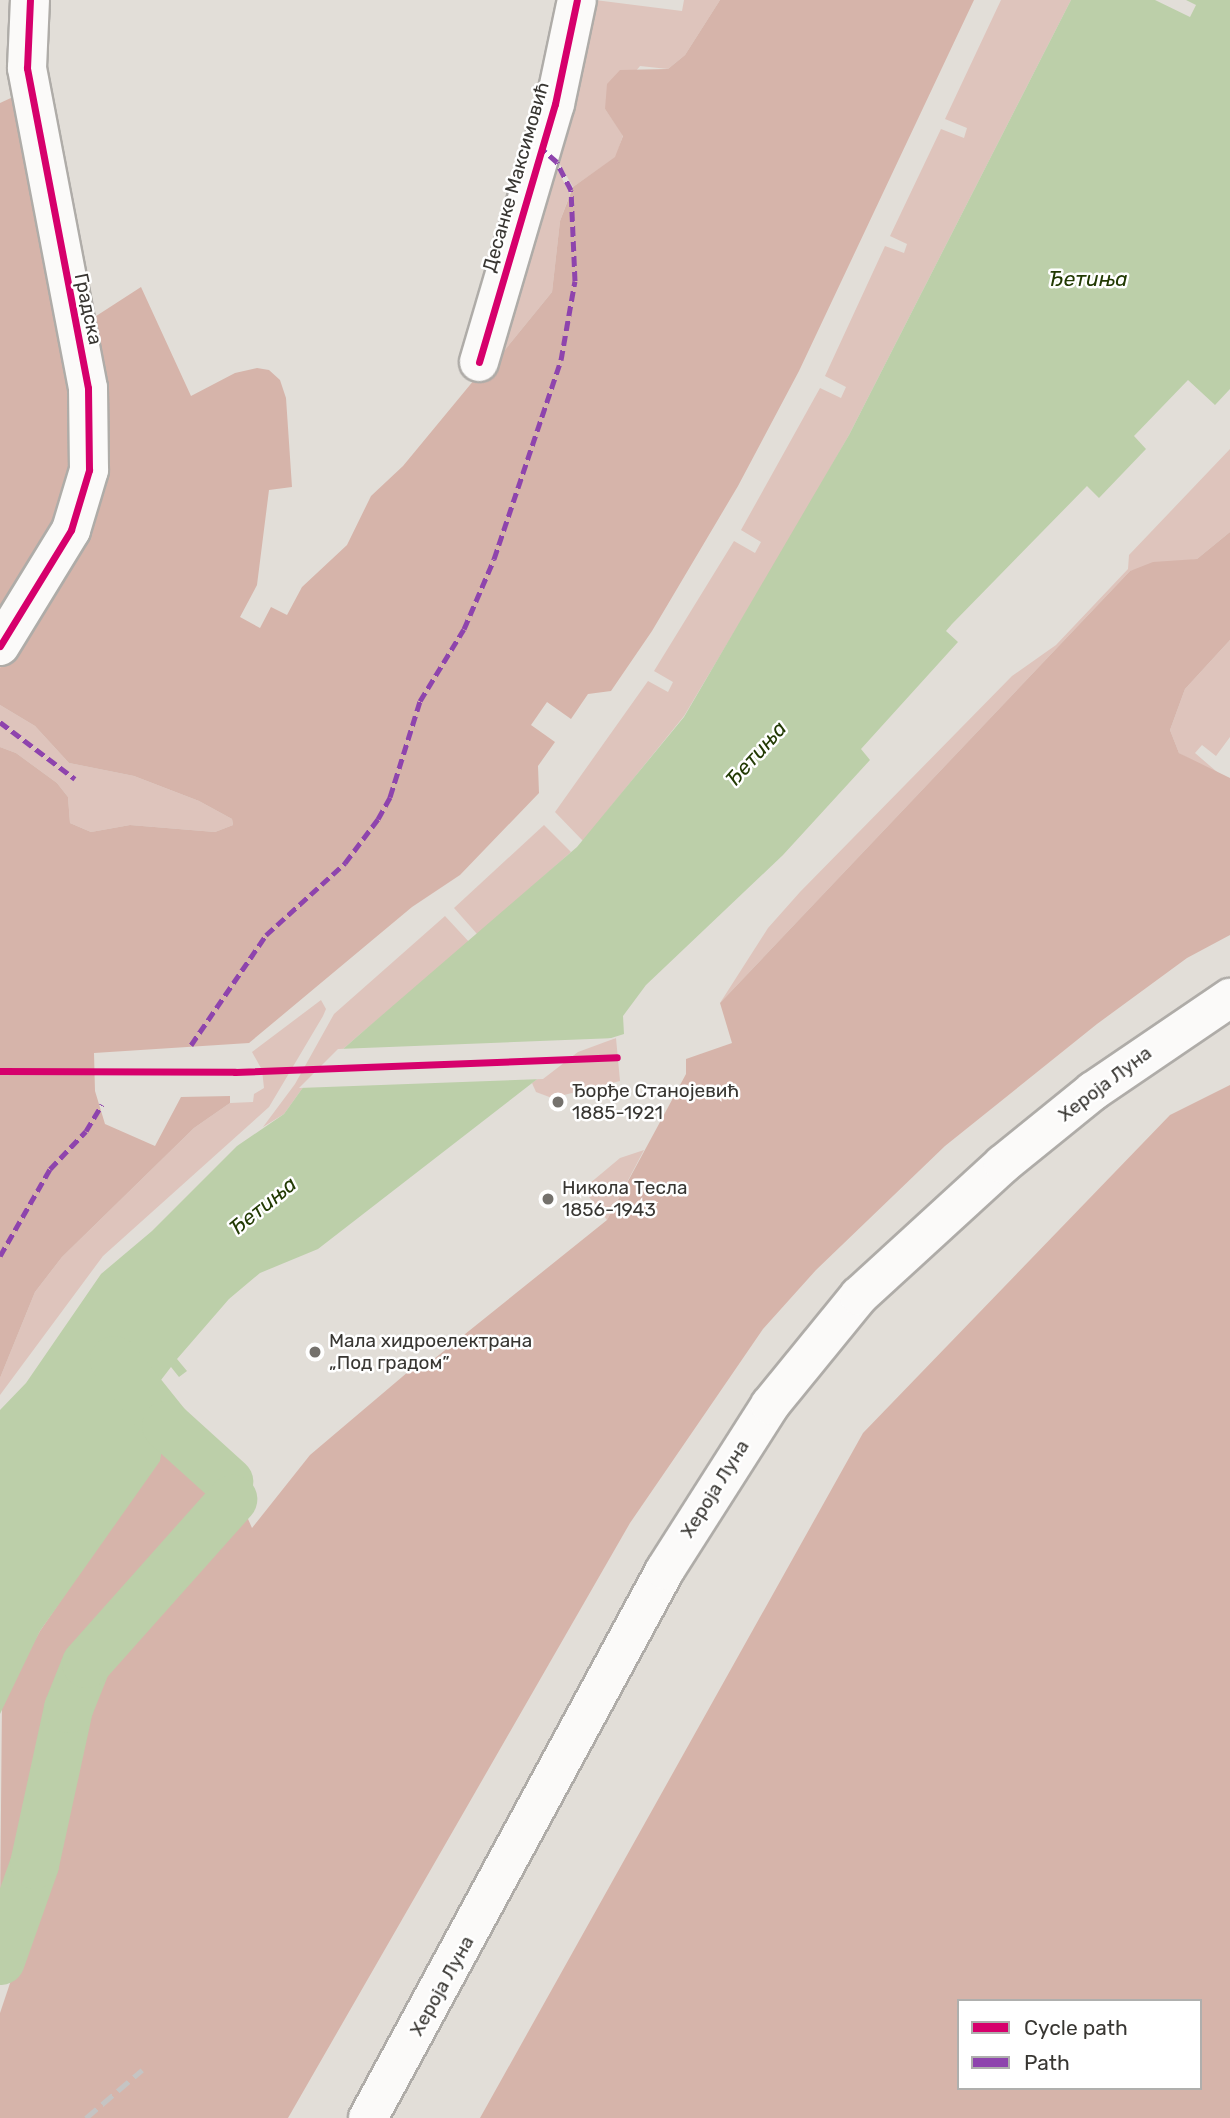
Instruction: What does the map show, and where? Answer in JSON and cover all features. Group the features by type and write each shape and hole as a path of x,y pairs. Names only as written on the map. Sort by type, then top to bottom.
{"main road":[{"name":"Градска","path":"0,646 71,530 89,470 86,376 27,68 30,0"},
{"name":"Десанке Максимовић","path":"479,362 555,103 577,0"},
{"name":"Хероја Луна","path":"368,2118 665,1570 770,1405 859,1296 1003,1164 1093,1091 1230,998"}],"shaded area":[{"path":"595,0 682,11 684,0 720,0 685,55 668,69 640,66 605,109 623,135 616,157 573,187 558,161"},
{"path":"720,0 974,0 799,371 738,486 652,631 611,691 588,694 571,719 547,702 531,725 555,742 538,766 539,793 460,875 412,907 249,1043 94,1053 95,1091 105,1124 155,1146 181,1097 230,1096 230,1103 194,1128 62,1257 35,1292 0,1378 0,747 16,753 57,783 68,797 70,823 91,832 130,825 215,832 233,825 232,819 199,801 134,776 69,763 35,726 0,705 0,668 8,649 62,565 90,320 141,287 191,396 235,373 257,368 269,370 280,380 286,398 292,487 269,490 257,585 240,617 260,628 271,607 287,615 302,587 347,545 371,496 403,466 479,374 491,367 552,292 560,221 573,187 615,157 623,136 605,109 607,84 620,70 668,69 685,55"},
{"path":"1001,0 1071,0 849,435 792,535 684,716 583,841 555,812 648,681 668,692 673,682 654,671 734,541 755,553 761,542 741,530 820,388 841,398 846,387 825,376 885,246 904,253 907,244 890,236 941,129 964,138 967,128 945,119"},
{"path":"13,97 47,238 77,404 78,478 0,623 0,103"},
{"path":"555,165 570,194 560,221 552,292 491,367"},
{"path":"1230,449 1230,532 1197,559 1130,571 720,1003 768,928 800,892 1012,676 1056,645 1128,569 1129,555"},
{"path":"1230,532 1230,640 1185,689 1170,730 1179,753 1230,778 1230,935 1187,958 1097,1024 945,1146 816,1270 763,1329 630,1523 288,2118 0,2118 0,2013 47,1873 88,1693 112,1650 244,1510 252,1528 310,1455 415,1366 419,1371 607,1220 686,1074 686,1059 732,1043 720,1003 1130,571 1153,562 1197,559"},
{"path":"1230,640 1230,737 1216,756 1202,745 1195,753 1224,778 1179,753 1170,730 1185,689"},
{"path":"0,705 35,726 69,763 134,776 199,801 232,819 233,825 215,832 130,825 91,832 70,823 68,797 57,783 16,753 0,747"},
{"path":"544,825 571,852 478,935 454,908"},
{"path":"445,916 470,943 309,1079 284,1114 263,1127 295,1084 334,1014"},
{"path":"321,1000 326,1009 323,1016 269,1107 103,1256 0,1395 0,1378 35,1292 62,1257 194,1128 230,1103 253,1102 254,1094 264,1088 262,1070 252,1052"},
{"path":"616,1038 620,1081 552,1098 536,1092 532,1083 576,1049"},
{"path":"1230,1085 1230,2118 480,2118 863,1433 1170,1115"},
{"path":"644,1150 607,1220 583,1189 620,1158"},
{"path":"163,1443 222,1490 86,1637 65,1670 20,1858 0,1915 2,1701 40,1631 163,1451"}],"water":[{"name":"Ђетиња","path":"1071,0 1155,0 1190,17 1196,5 1186,0 1230,0 1230,389 1215,405 1188,380 1134,436 1146,449 1099,498 1087,486 952,624 946,631 958,642 861,749 870,760 783,855 646,985 623,1016 624,1034 576,1049 318,1249 260,1273 229,1299 177,1359 187,1371 179,1377 171,1367 151,1393 149,1412 163,1443 160,1461 40,1631 0,1714 0,1410 26,1383 101,1274 152,1231 237,1146 284,1114 309,1079 577,847 684,717 849,435"}],"pier":[{"path":"616,1038 578,1052 543,1079 299,1088 338,1049"}],"waterway":[{"path":"114,1360 166,1425 228,1481"},
{"path":"0,1960 34,1864 68,1708 86,1663 232,1499"}],"railway":[{"path":"86,2118 142,2070"}],"marked path":[{"path":"191,1045 266,935 345,863 378,819 390,797 420,701 464,629 494,559 561,360 575,281 571,190 557,162 542,149"},
{"path":"0,722 75,779"},
{"path":"0,1256 50,1169 86,1131 102,1104"}],"cycle path":[{"path":"0,646 71,530 89,470 88,388 27,68 30,0"},
{"path":"479,362 555,104 577,0"},
{"path":"0,1071 235,1072 617,1057"}],"place":[{"name":"Ђорђе Станојевић 1885-1921","path":"558,1102"},
{"name":"Никола Тесла 1856-1943","path":"548,1199"},
{"name":"Мала хидроелектрана „Под градом”","path":"315,1352"}]}
